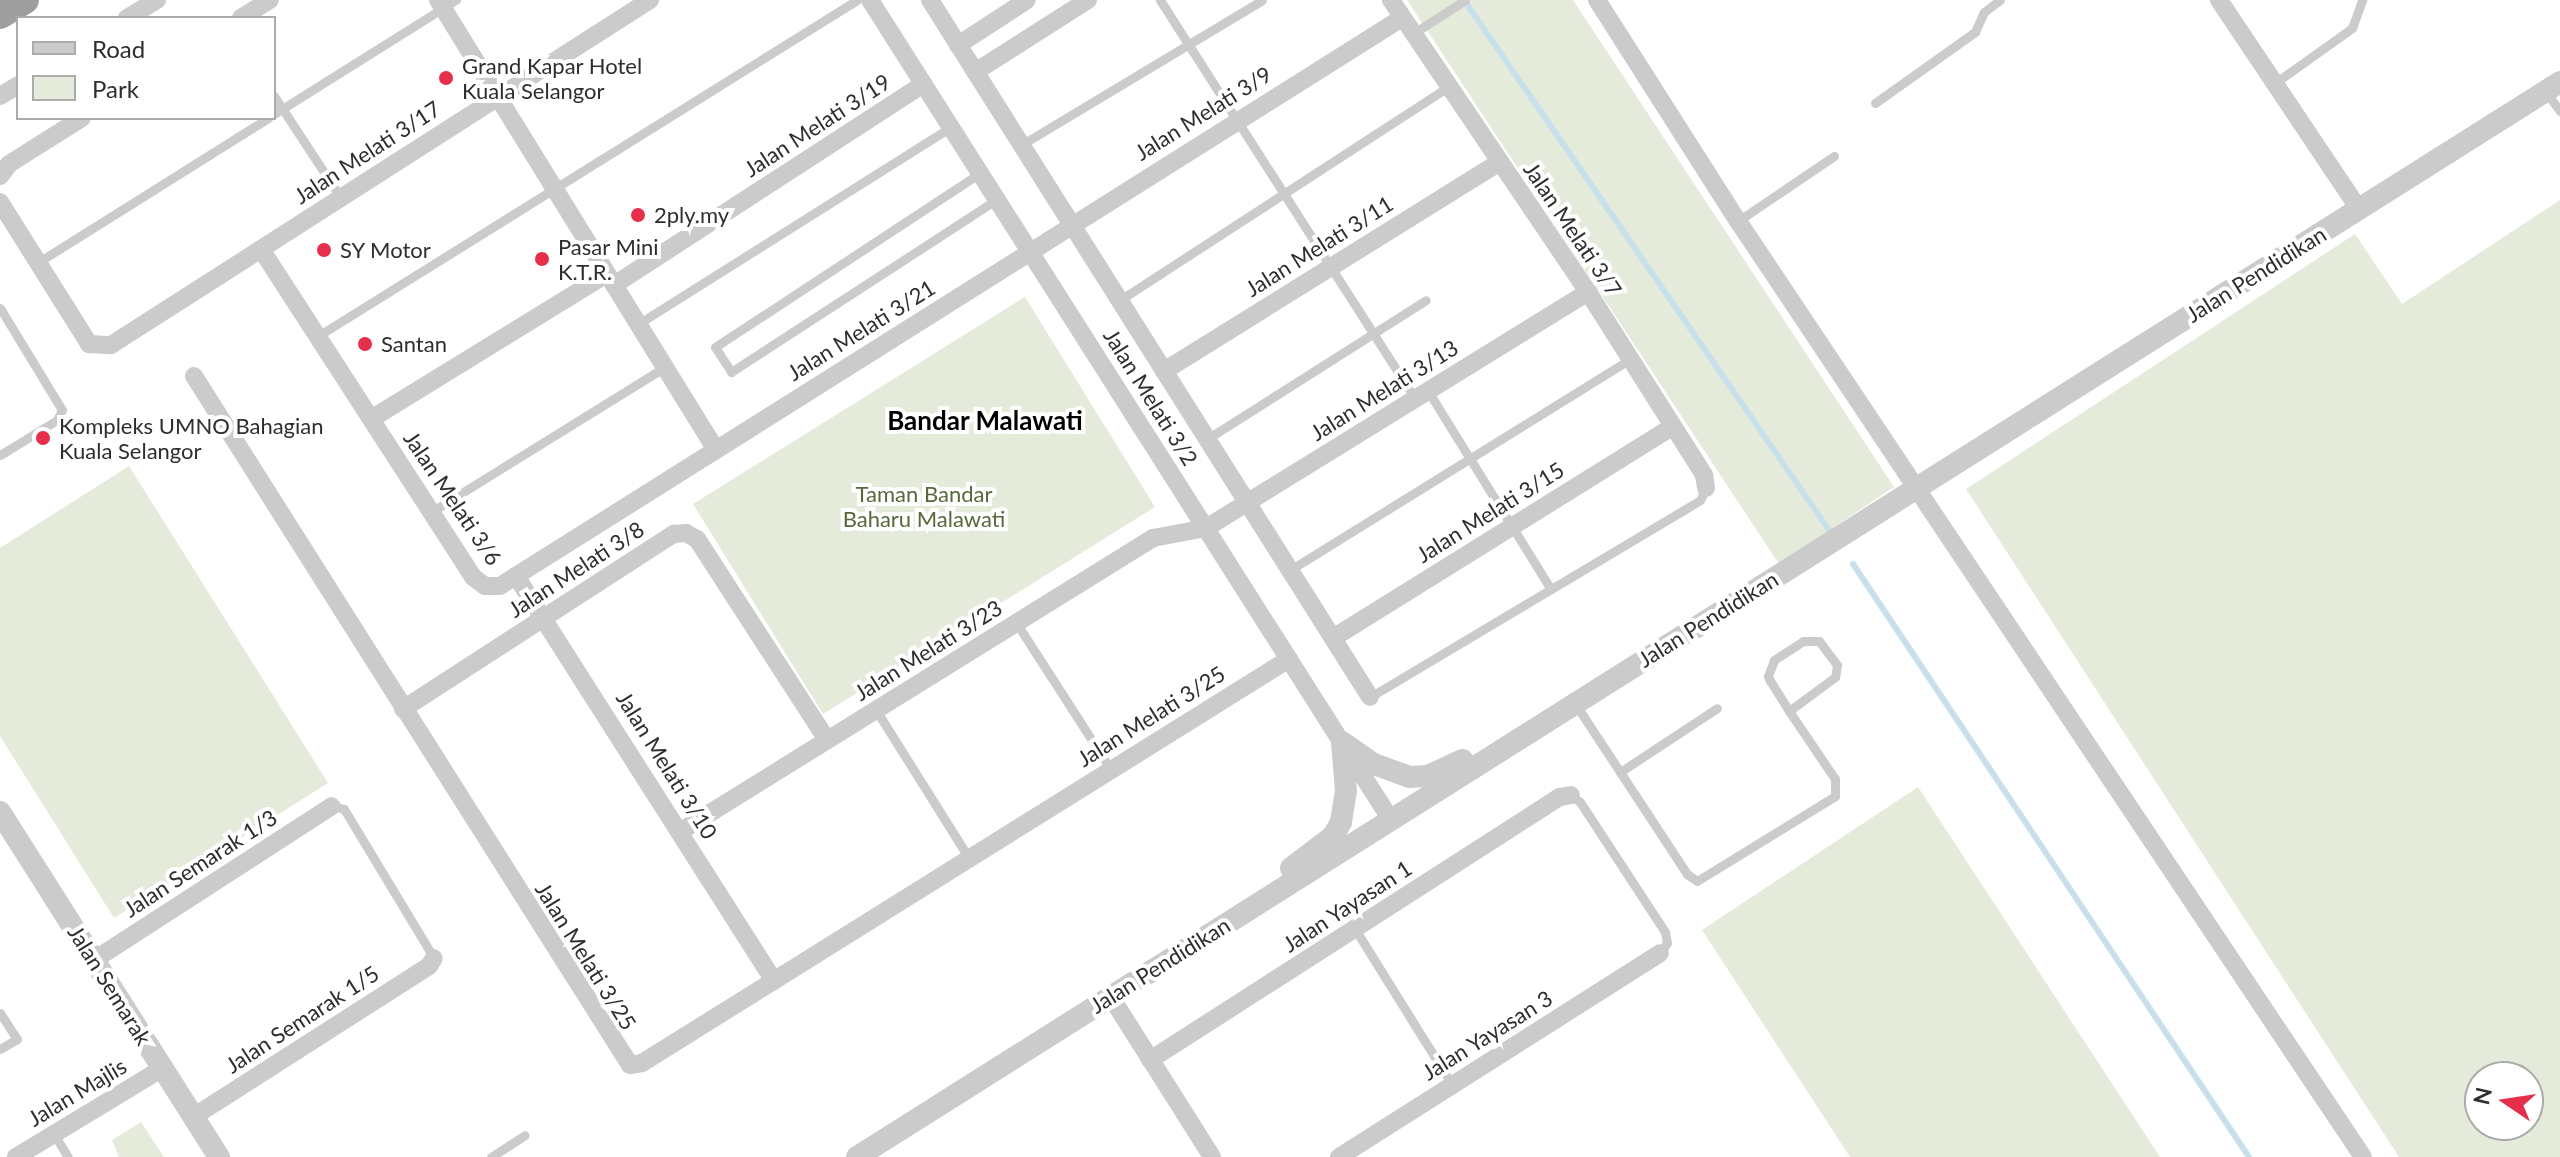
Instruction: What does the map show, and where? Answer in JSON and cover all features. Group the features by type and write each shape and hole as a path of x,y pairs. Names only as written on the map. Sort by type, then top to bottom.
{"highway":[{"path":"0,15 25,0"}],"street":[{"path":"130,16 157,0"},
{"path":"244,16 270,0"},
{"name":"Jalan Melati 3/2","path":"870,0 1391,820"},
{"path":"930,0 1370,697"},
{"path":"958,45 1027,0"},
{"path":"975,72 1088,0"},
{"name":"Jalan Melati 3/7","path":"1391,0 1402,18 1418,30 1448,87 1588,292 1704,475 1706,488"},
{"path":"1597,0 1738,221 2363,1157"},
{"path":"2219,0 2359,209"},
{"name":"Jalan Melati 3/17","path":"37,263 89,344 111,345 646,1"},
{"path":"446,3 498,97 716,450"},
{"name":"Jalan Melati 3/9","path":"1030,252 1402,18"},
{"name":"Jalan Melati 3/19","path":"371,419 611,279 924,84"},
{"name":"Jalan Pendidikan","path":"857,1157 2553,87"},
{"path":"4,170 79,120"},
{"name":"Jalan Melati 3/11","path":"1164,371 1500,162"},
{"path":"0,202 37,263"},
{"name":"Jalan Melati 3/6","path":"261,249 431,512 485,586 500,586 716,450"},
{"name":"Jalan Melati 3/21","path":"716,450 1030,252"},
{"name":"Jalan Melati 3/13","path":"1206,528 1588,292"},
{"name":"Jalan Melati 3/25","path":"194,376 624,1062 642,1063 1289,659"},
{"name":"Jalan Melati 3/15","path":"1333,638 1672,427"},
{"name":"Jalan Melati 3/23","path":"681,831 1153,538 1206,528"},
{"name":"Jalan Melati 3/8","path":"403,709 674,534 686,533 697,539 827,740"},
{"name":"Jalan Melati 3/10","path":"516,576 774,981"},
{"path":"1342,742 1383,769 1409,777 1444,770 1523,736"},
{"path":"1244,913 1333,836 1345,810 1342,742"},
{"name":"Jalan Yayasan 1","path":"1150,1060 1560,797 1571,795"},
{"name":"Jalan Semarak 1/3","path":"94,960 332,806"},
{"name":"Jalan Semarak","path":"0,812 219,1157"},
{"name":"Jalan Yayasan 3","path":"1339,1157 1660,953"},
{"name":"Jalan Semarak 1/5","path":"193,1117 429,966 434,958"},
{"path":"1111,997 1212,1157"},
{"name":"Jalan Majlis","path":"16,1157 163,1068"}],"lane":[{"path":"318,336 857,0"},
{"path":"1160,0 1372,331 1469,458 1551,589"},
{"path":"1021,145 1262,0"},
{"path":"1418,30 1465,0"},
{"path":"1875,103 1975,32 1984,12 2000,0"},
{"path":"2275,83 2352,28 2362,0"},
{"path":"341,198 278,112 446,3"},
{"path":"1120,300 1448,87"},
{"path":"2553,87 2560,111"},
{"path":"37,263 265,120"},
{"path":"638,324 951,127"},
{"path":"1738,221 1834,156"},
{"path":"980,173 715,347 731,372 997,199"},
{"path":"1207,439 1372,331 1426,300"},
{"path":"0,308 62,410 57,420 0,455"},
{"path":"1290,570 1629,360"},
{"path":"431,512 665,367"},
{"path":"1370,697 1700,500 1706,488"},
{"path":"1017,624 1111,770"},
{"path":"1575,704 1687,874 1702,881 1835,796 1835,779 1789,711 1770,681 1770,665 1803,641 1819,641 1837,665 1835,677 1789,711"},
{"path":"1620,772 1717,708"},
{"path":"876,710 969,858"},
{"path":"1571,795 1580,802 1665,932 1667,943 1660,953"},
{"path":"332,806 344,809 434,958"},
{"path":"1355,929 1452,1085"},
{"path":"0,1013 17,1039 0,1049"},
{"path":"54,1134 68,1157"},
{"path":"491,1157 525,1135"}],"green space":[{"path":"1407,0 1573,0 1894,487 1779,564"},
{"path":"2560,200 2560,1157 2399,1157 1966,489 2355,234 2402,304"},
{"name":"Taman Bandar Baharu Malawati","path":"1025,297 1155,507 823,714 693,504"},
{"path":"129,466 328,783 114,918 0,736 0,548"},
{"path":"1918,787 2160,1157 1850,1157 1702,930"},
{"path":"141,1122 164,1157 119,1157 112,1140"}],"waterway":[{"path":"1464,0 1831,533"},
{"path":"1853,564 2249,1157"}],"place":[{"name":"Grand Kapar Hotel Kuala Selangor","path":"446,78"},
{"name":"2ply.my","path":"638,215"},
{"name":"SY Motor","path":"324,250"},
{"name":"Pasar Mini K.T.R.","path":"542,259"},
{"name":"Santan","path":"365,344"},
{"name":"Kompleks UMNO Bahagian Kuala Selangor","path":"43,438"}],"district":[{"name":"Bandar Malawati","path":"985,421"}]}
